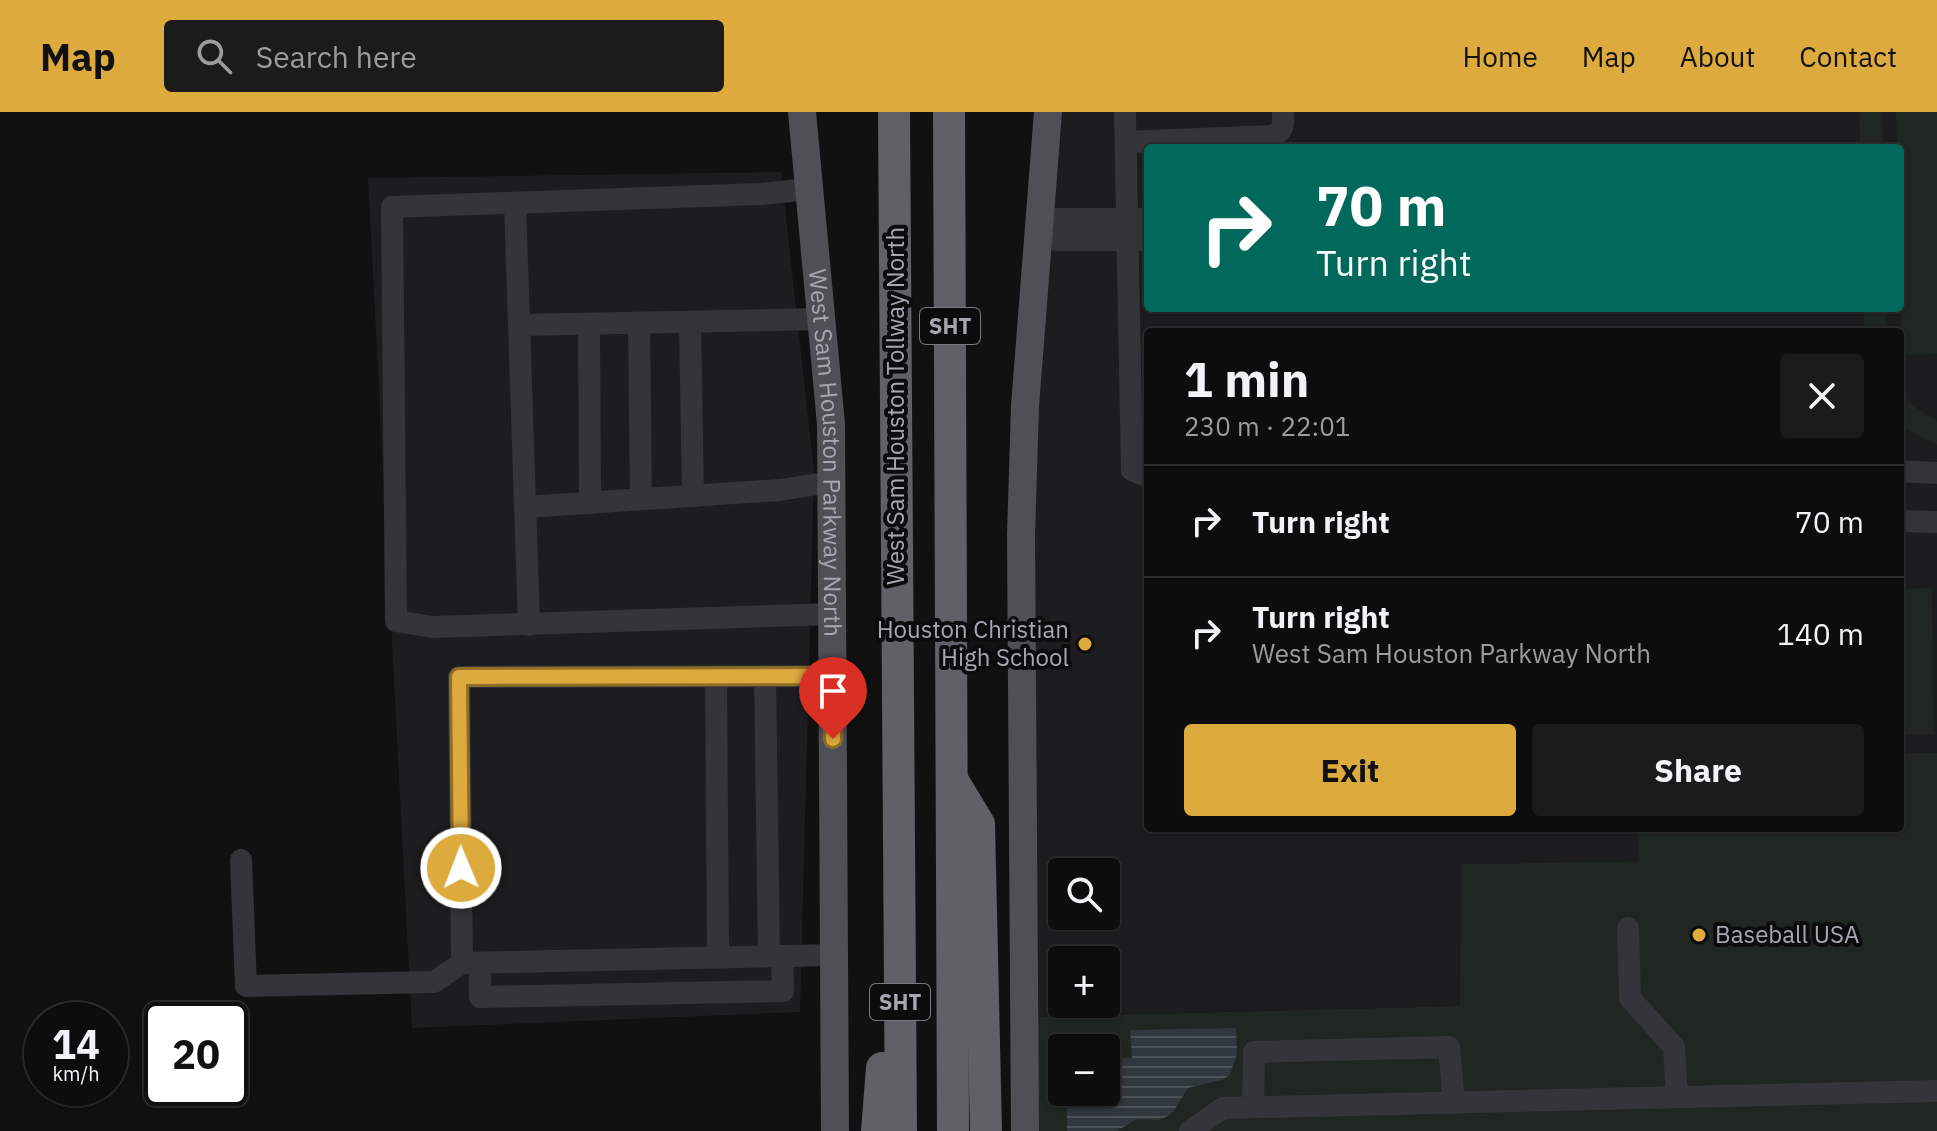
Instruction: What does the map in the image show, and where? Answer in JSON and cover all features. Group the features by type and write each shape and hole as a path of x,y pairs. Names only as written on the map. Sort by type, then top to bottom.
{"highway":[{"name":"West Sam Houston Tollway North","path":"894,112 901,1131"},
{"name":"SHT","path":"949,112 953,1131"},
{"path":"952,779 979,824 986,1131"},
{"path":"877,1131 899,874"}],"main road":[{"name":"West Sam Houston Parkway North","path":"802,112 831,424 835,1131"},
{"path":"1025,1131 1021,535 1025,406 1048,112"}],"lane":[{"path":"1125,112 1138,229 1132,470 1144,475"},
{"path":"1126,142 1272,136 1280,133 1283,127 1283,112"},
{"path":"809,189 761,194 392,207 396,621 433,627 832,614"},
{"path":"515,203 529,625"},
{"path":"1037,228 1056,219 1138,229"},
{"path":"519,325 821,319"},
{"path":"690,323 693,496"},
{"path":"589,324 590,503"},
{"path":"639,324 641,499"},
{"path":"1904,471 1937,473"},
{"path":"525,507 780,490 831,482"},
{"path":"1904,521 1937,522"},
{"path":"765,676 776,956 783,991 480,997 471,963 459,677 716,677 765,676 832,676"},
{"path":"716,677 718,957"},
{"path":"241,860 246,986 434,982 471,963 834,955"},
{"path":"1628,928 1630,998 1674,1047 1677,1097"},
{"path":"1253,1107 1254,1052 1449,1047 1454,1103"},
{"path":"1190,1131 1223,1108 1937,1091"}],"shaded area":[{"name":"Houston Christian High School","path":"1048,112 1937,112 1937,753 1904,753 1904,328 1144,328 1144,832 1639,832 1640,861 1461,864 1461,1006 1120,1015 1120,946 1048,946 1048,1016 1025,1017 1021,535"},
{"path":"1859,112 1882,112 1883,144 1860,144"},
{"path":"1896,112 1937,112 1937,354 1904,355 1901,312 1904,312 1904,144 1897,144"},
{"path":"781,172 814,471 800,1012 412,1028 368,178"},
{"path":"1864,312 1886,312 1887,328 1864,328"},
{"path":"1904,394 1913,406 1937,421 1937,445 1904,427"},
{"path":"1932,588 1934,734 1904,735 1904,589"},
{"name":"Baseball USA","path":"1904,753 1937,753 1937,1131 1025,1131 1025,1017 1120,1018 1120,1015 1460,1006 1461,864 1639,861 1639,832 1904,832"},
{"path":"1236,1028 1237,1053 1230,1075 1222,1080 1188,1088 1173,1112 1158,1120 1137,1119 1117,1131 1067,1131 1067,1106 1120,1106 1120,1058 1132,1058 1130,1030"}],"place":[{"name":"Houston Christian High School","path":"1085,644"},
{"name":"Baseball USA","path":"1699,935"}],"route":[{"path":"461,868 459,677 832,676 833,739"}]}
